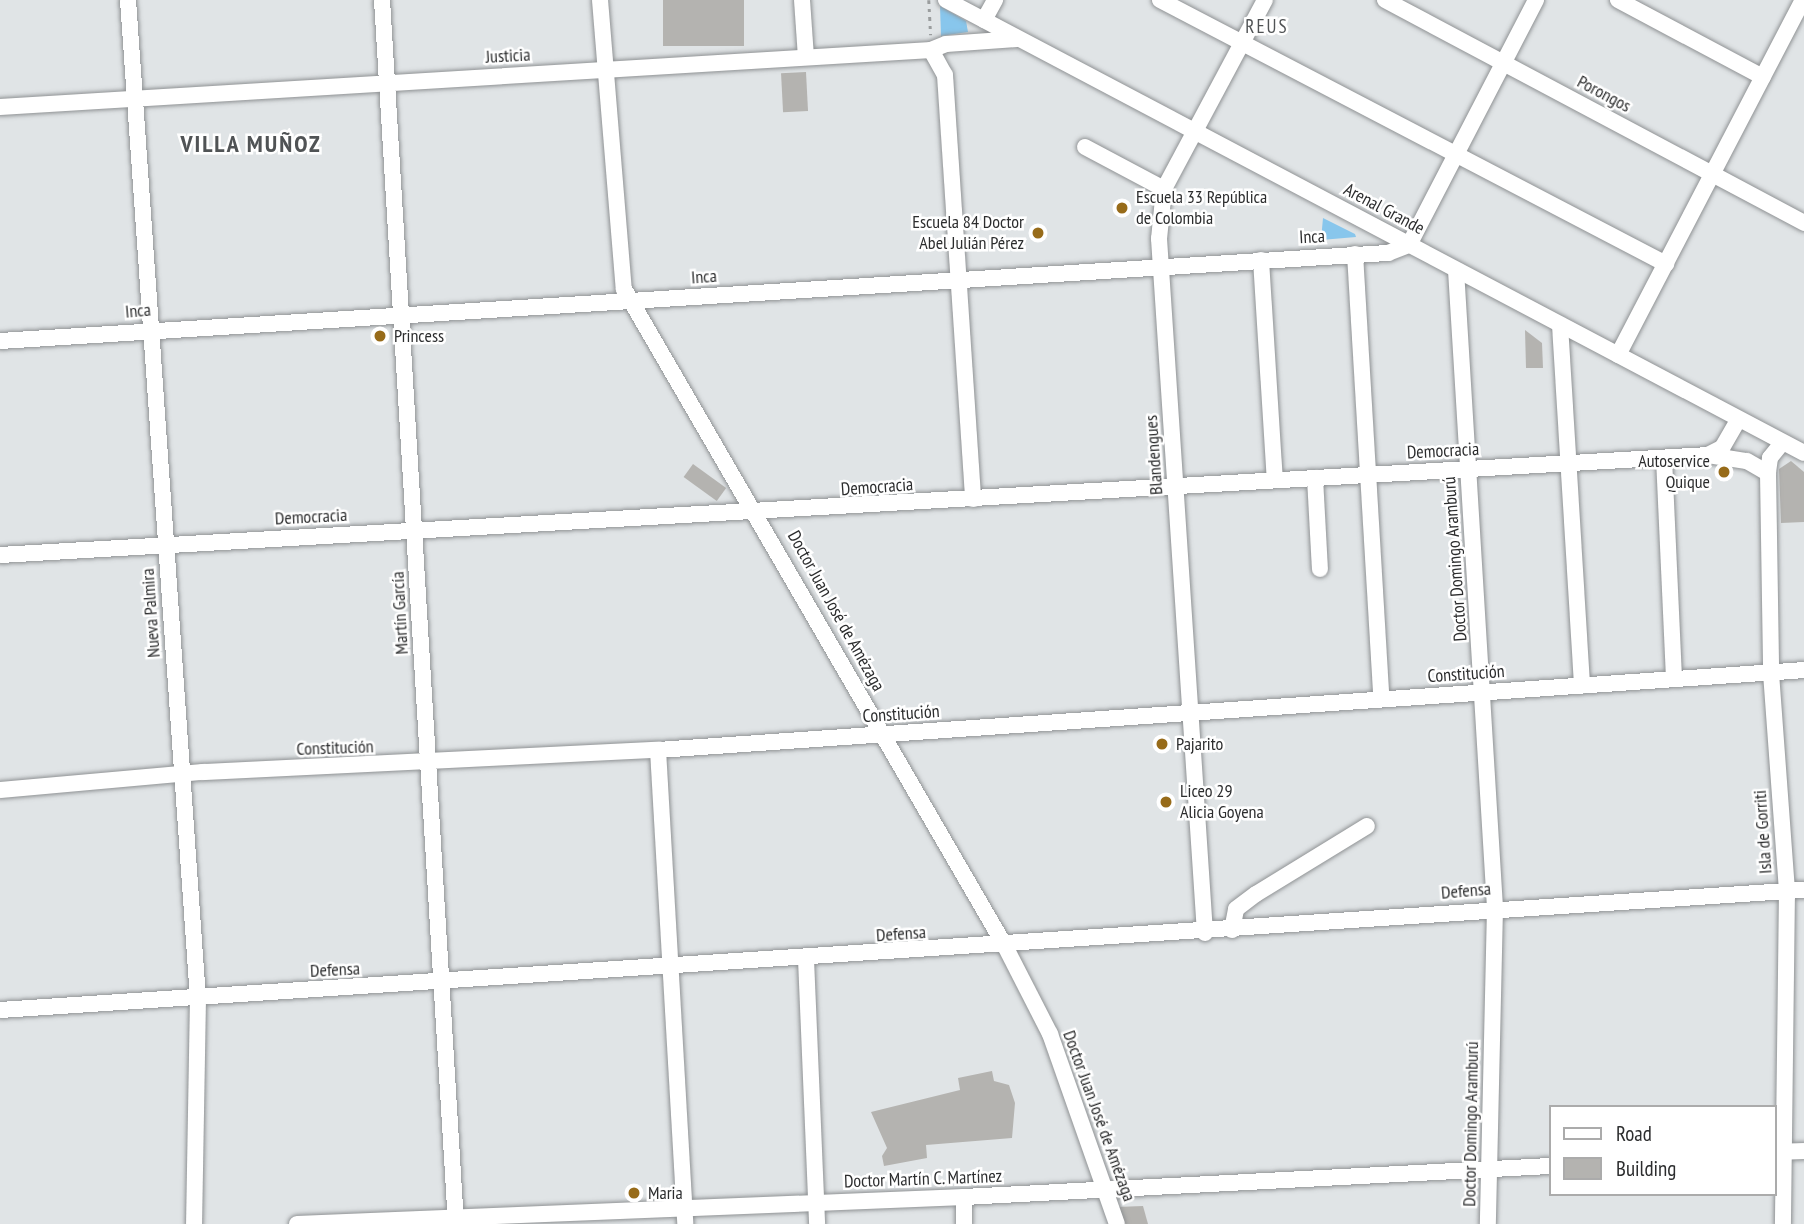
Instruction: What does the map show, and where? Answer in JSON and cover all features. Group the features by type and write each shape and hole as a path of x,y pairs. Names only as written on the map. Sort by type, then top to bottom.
{"street":[{"name":"Nueva Palmira","path":"128,0 198,998 194,1224"},
{"name":"Martín García","path":"382,0 399,314 443,983 455,1220"},
{"name":"Doctor Juan José de Amézaga","path":"600,0 621,279 629,300 760,515 1004,946 1050,1034 1117,1224"},
{"path":"803,0 806,57"},
{"name":"Arenal Grande","path":"946,0 1197,130 1560,326 1804,453"},
{"path":"984,20 995,0"},
{"path":"1160,0 1666,264"},
{"name":"Blandengues","path":"1205,933 1160,268 1164,189 1265,0"},
{"name":"Porongos","path":"1385,0 1804,223"},
{"path":"1409,245 1536,0"},
{"path":"1618,0 1763,77"},
{"path":"1618,355 1803,0"},
{"name":"Justicia","path":"0,107 387,81 931,50 946,44 1017,39"},
{"path":"931,50 945,75 973,499"},
{"path":"1085,147 1164,189"},
{"name":"Inca","path":"0,341 957,278 1160,268 1354,254 1409,245"},
{"path":"1354,254 1381,698"},
{"path":"1261,260 1275,480"},
{"name":"Doctor Domingo Aramburú","path":"1455,270 1495,908 1488,1224"},
{"path":"1560,326 1582,685"},
{"path":"1708,455 1722,449 1738,420"},
{"name":"Isla de Gorriti","path":"1782,443 1770,458 1768,473 1771,673 1787,890 1779,1152 1783,1224"},
{"name":"Democracia","path":"0,555 165,543 760,515 1175,486 1708,455 1747,461 1768,473"},
{"path":"1664,458 1674,678"},
{"path":"1315,478 1320,569"},
{"name":"Constitución","path":"0,790 183,773 658,750 1804,670"},
{"path":"658,750 685,1224"},
{"path":"1232,930 1236,909 1367,826"},
{"name":"Defensa","path":"0,1010 670,969 1205,933 1495,908 1804,890"},
{"path":"806,959 817,1224"},
{"path":"1779,1152 1804,1151"},
{"name":"Doctor Martín C. Martínez","path":"297,1224 455,1220 816,1201 964,1198 1548,1166"},
{"path":"964,1198 964,1224"}],"path":[{"path":"929,0 931,50"}],"shaded area":[{"path":"940,6 966,21 968,32 941,36"},
{"path":"1323,218 1355,234 1356,237 1321,240"}],"building":[{"path":"663,0 744,0 744,46 663,46"},
{"path":"806,72 808,111 783,112 781,73"},
{"path":"1525,330 1542,343 1543,368 1526,368"},
{"path":"1791,461 1804,472 1804,522 1781,523 1779,469"},
{"path":"693,464 726,488 717,501 684,477"},
{"path":"992,1071 994,1081 1009,1085 1015,1103 1012,1138 926,1145 927,1158 884,1166 882,1156 887,1148 871,1112 960,1090 958,1078"},
{"path":"1143,1206 1148,1224 1122,1224 1117,1207"}],"place":[{"name":"Escuela 33 República de Colombia","path":"1122,208"},
{"name":"Escuela 84 Doctor Abel Julián Pérez","path":"1038,233"},
{"name":"Princess","path":"380,336"},
{"name":"Autoservice Quique","path":"1724,472"},
{"name":"Pajarito","path":"1162,744"},
{"name":"Liceo 29 Alicia Goyena","path":"1166,802"},
{"name":"Maria","path":"634,1193"}],"district":[{"name":"REUS","path":"1267,27"},
{"name":"VILLA MUÑOZ","path":"251,144"}]}
